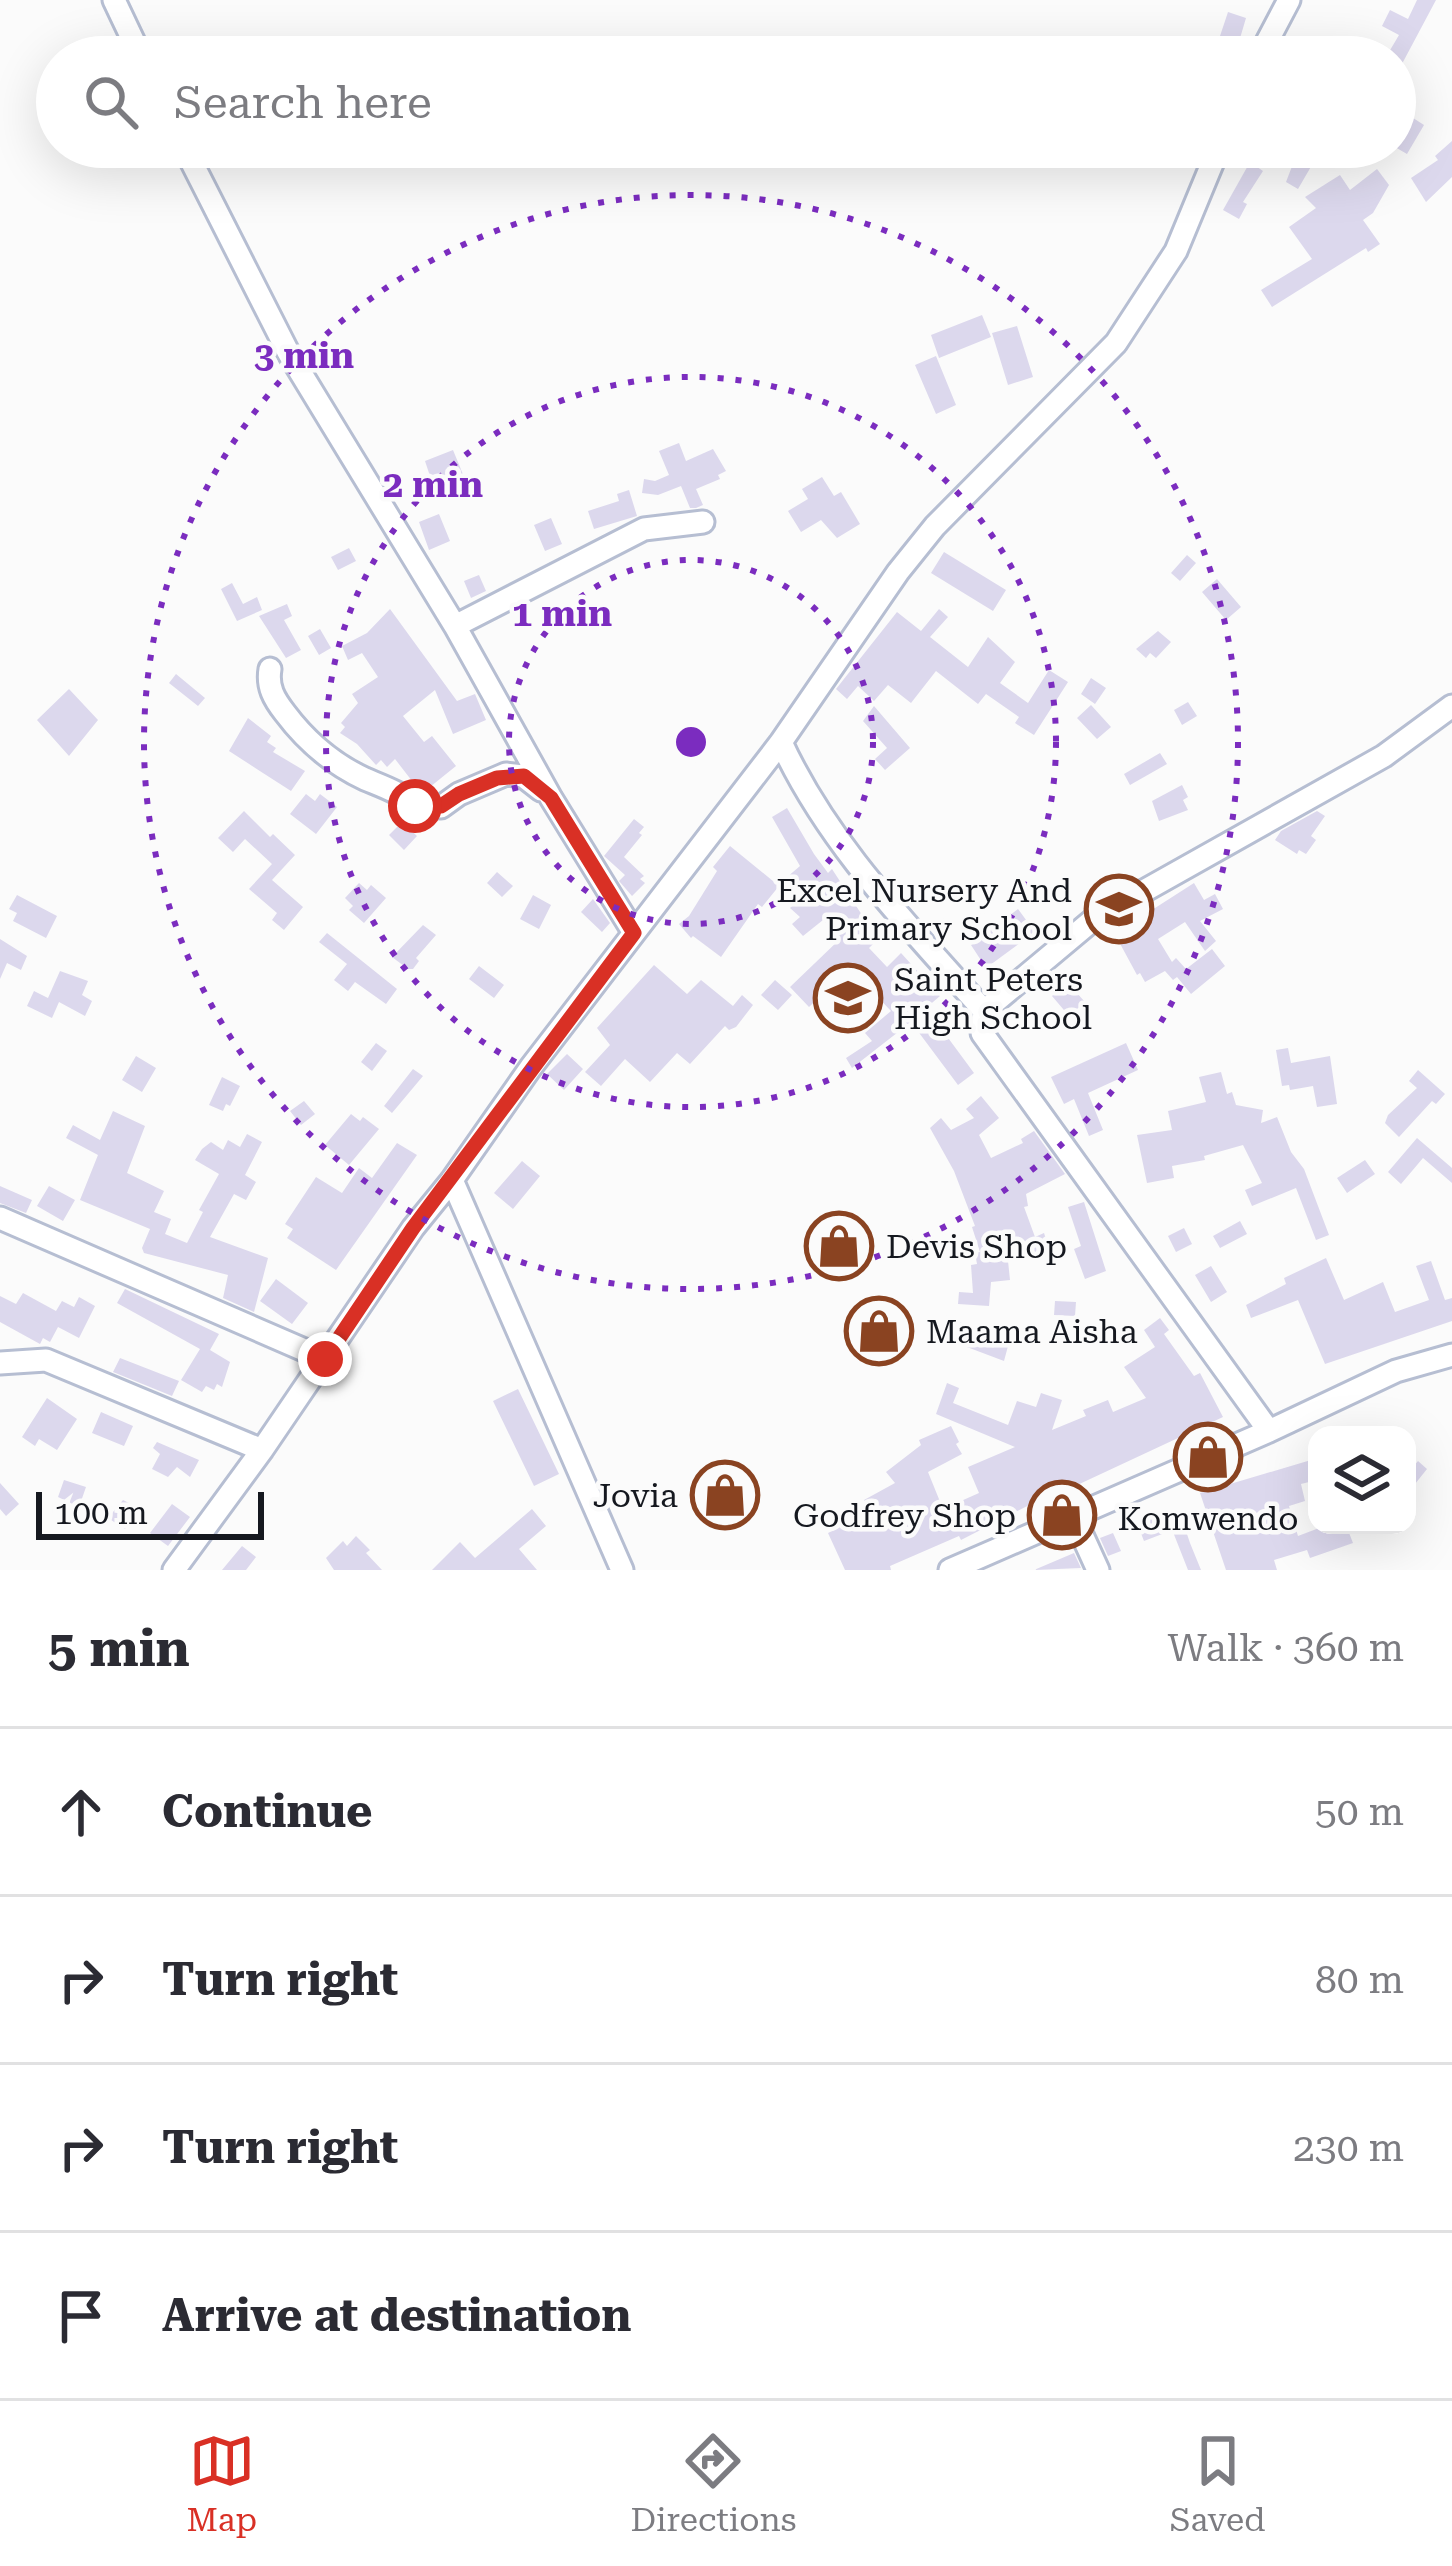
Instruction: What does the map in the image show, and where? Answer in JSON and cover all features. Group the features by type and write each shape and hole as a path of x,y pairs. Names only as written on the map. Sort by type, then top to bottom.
{"street":[{"path":"114,0 131,36"},
{"path":"1269,36 1289,0"},
{"path":"195,168 288,352 634,933"},
{"path":"174,1570 413,1228 782,742 898,572 935,526 1116,344 1176,251 1210,168"},
{"path":"455,626 644,529 703,522"},
{"path":"270,670 269,685 276,700 309,741 337,763 403,794 415,806 441,806 459,794 514,774 524,776 551,798"},
{"path":"983,1011 1094,919 1384,756 1452,706"},
{"path":"782,742 804,792 873,884 983,1011 982,1033 1269,1431"},
{"path":"452,1180 622,1570"},
{"path":"0,1218 325,1359"},
{"path":"950,1570 1408,1366 1452,1355"},
{"path":"0,1363 46,1360 262,1450"},
{"path":"1073,1515 1098,1570"}],"building":[{"path":"1417,0 1436,0 1416,38 1398,36 1382,26 1390,10 1408,19"},
{"path":"1228,12 1246,18 1241,36 1220,36"},
{"path":"1452,141 1452,177 1426,202 1411,178 1438,160 1435,156"},
{"path":"1247,168 1263,171 1243,202 1247,204 1239,219 1223,210"},
{"path":"1291,168 1310,168 1298,189 1286,182"},
{"path":"1377,169 1389,185 1373,213 1363,220 1380,244 1272,307 1261,290 1312,259 1289,227 1316,208 1305,197 1340,175 1350,190"},
{"path":"982,315 991,337 939,358 931,335"},
{"path":"1017,326 1033,377 1008,385 992,333"},
{"path":"936,356 956,405 936,414 915,365"},
{"path":"679,443 686,461 713,449 726,471 718,475 720,479 696,489 703,505 696,508 690,508 681,486 658,495 642,493 644,479 655,481 669,475 659,451"},
{"path":"453,450 469,489 424,498 419,479 430,476 425,461"},
{"path":"822,477 834,496 841,492 860,524 837,538 821,520 801,532 788,511 808,499 802,489"},
{"path":"629,490 637,516 594,529 588,511 619,501 617,494"},
{"path":"439,514 450,541 429,550 419,522"},
{"path":"551,518 562,544 545,551 534,525"},
{"path":"349,548 356,561 338,570 331,557"},
{"path":"944,552 1006,590 993,611 931,573"},
{"path":"1187,555 1196,563 1180,581 1171,573"},
{"path":"479,575 486,591 471,598 464,581"},
{"path":"1217,579 1241,607 1226,620 1202,592"},
{"path":"232,583 243,604 257,597 262,610 237,621 221,589"},
{"path":"287,604 292,616 284,620 301,650 286,658 259,616"},
{"path":"390,609 457,701 475,694 486,720 453,734 435,690 403,716 424,742 432,736 456,766 425,791 419,790 395,759 387,767 381,760 376,765 340,733 345,727 341,723 358,703 352,694 378,677 362,653 348,660 342,646 367,633"},
{"path":"939,609 948,617 930,637 968,667 988,637 1015,662 1000,683 1028,703 1049,670 1068,682 1034,735 1015,723 1019,717 986,694 978,704 936,671 911,703 888,685 874,701 858,686 847,699 836,689 897,612 921,631"},
{"path":"320,629 331,648 319,655 308,636"},
{"path":"1158,631 1171,642 1156,658 1150,653 1146,658 1136,649"},
{"path":"176,674 205,698 198,706 169,683"},
{"path":"1091,678 1106,688 1095,704 1081,694"},
{"path":"69,689 98,720 69,756 37,720"},
{"path":"1188,702 1197,716 1182,725 1174,710"},
{"path":"1091,705 1111,727 1097,739 1077,718"},
{"path":"874,706 910,748 885,770 875,759 887,748 863,721"},
{"path":"248,718 271,736 267,742 276,748 273,752 305,771 291,791 229,751"},
{"path":"1160,753 1167,764 1130,785 1124,774"},
{"path":"1182,785 1188,810 1159,821 1152,801"},
{"path":"306,794 315,801 320,794 337,807 316,834 290,814"},
{"path":"787,808 828,873 832,869 862,915 882,935 869,948 887,967 901,953 940,996 926,1008 974,1073 958,1085 911,1022 852,1068 846,1058 872,1041 865,1033 891,1011 850,968 809,1007 790,987 840,939 823,920 803,936 792,924 800,917 790,908 803,896 786,878 800,866 772,817"},
{"path":"244,811 295,855 272,880 303,907 284,930 272,920 277,913 249,889 272,864 245,839 233,852 218,838"},
{"path":"1317,811 1325,816 1306,854 1299,850 1297,854 1275,840 1281,831"},
{"path":"634,819 644,827 642,835 624,857 644,876 640,879 645,883 632,896 619,881 625,875 604,856"},
{"path":"402,822 417,836 404,850 389,835"},
{"path":"730,846 779,886 762,907 758,904 721,957 679,924 689,916 717,871 713,867"},
{"path":"497,872 513,886 502,897 487,883"},
{"path":"359,883 367,890 371,885 386,898 364,923 349,910 353,906 345,898"},
{"path":"1194,883 1204,900 1215,894 1223,909 1200,921 1216,941 1205,951 1185,922 1158,939 1172,962 1176,958 1186,969 1212,949 1225,966 1191,994 1165,971 1145,982 1111,927 1124,920 1127,926"},
{"path":"17,895 57,916 46,938 13,921 17,913 9,909"},
{"path":"533,895 551,905 539,929 520,919"},
{"path":"593,899 610,923 602,932 581,912"},
{"path":"1018,909 1035,932 986,968 971,945"},
{"path":"423,925 436,935 416,958 419,961 413,969 408,969 392,957"},
{"path":"327,933 397,989 386,1004 355,982 348,991 334,980 347,964 319,942"},
{"path":"0,939 27,956 21,970 7,963 0,979"},
{"path":"654,965 687,994 701,980 733,1006 742,995 753,1005 736,1027 729,1030 725,1026 690,1064 677,1053 650,1082 625,1059 601,1086 585,1072 610,1045 597,1028"},
{"path":"479,966 504,985 494,998 469,979"},
{"path":"60,971 88,981 82,995 92,1001 85,1016 59,1002 52,1018 27,1006 34,991 48,998"},
{"path":"775,980 792,995 778,1010 761,995"},
{"path":"1067,982 1085,1002 1069,1016 1052,996"},
{"path":"376,1043 387,1051 372,1071 361,1062"},
{"path":"1126,1043 1138,1070 1088,1093 1103,1130 1089,1136 1074,1099 1064,1104 1051,1077"},
{"path":"1288,1048 1291,1063 1330,1056 1337,1104 1317,1107 1313,1086 1290,1090 1289,1085 1282,1086 1276,1050"},
{"path":"567,1054 583,1069 564,1090 547,1074"},
{"path":"136,1056 156,1068 142,1092 122,1080"},
{"path":"413,1069 423,1076 392,1113 384,1106"},
{"path":"1418,1070 1445,1094 1436,1104 1432,1101 1399,1137 1385,1123 1417,1088 1409,1081"},
{"path":"1221,1072 1227,1094 1232,1092 1236,1105 1263,1110 1261,1123 1277,1117 1291,1152 1304,1169 1329,1235 1316,1240 1296,1188 1252,1206 1245,1190 1262,1183 1243,1145 1204,1156 1205,1160 1172,1166 1174,1178 1147,1183 1137,1135 1172,1130 1168,1111 1206,1102 1199,1077"},
{"path":"222,1077 240,1086 223,1111 209,1105"},
{"path":"981,1096 999,1118 979,1135 991,1158 1023,1143 1021,1139 1034,1131 1065,1174 1026,1194 1028,1206 1024,1207 1035,1237 1044,1233 1049,1248 1008,1261 1010,1280 991,1282 989,1306 958,1304 959,1292 973,1293 971,1265 977,1264 975,1253 980,1252 954,1171 930,1128 941,1118 951,1130 974,1118 966,1109"},
{"path":"304,1101 315,1114 301,1125 290,1111"},
{"path":"113,1111 145,1126 127,1173 164,1191 154,1212 171,1219 165,1234 187,1243 219,1174 195,1160 202,1149 211,1142 223,1150 228,1140 240,1147 247,1134 262,1142 245,1175 256,1182 246,1200 234,1194 210,1237 268,1258 254,1312 223,1298 228,1275 144,1253 150,1229 80,1200 98,1155 66,1138 73,1125 100,1140"},
{"path":"351,1114 379,1129 349,1165 325,1145"},
{"path":"1417,1138 1452,1168 1452,1183 1423,1158 1401,1184 1388,1172"},
{"path":"397,1143 417,1155 336,1270 287,1238 293,1229 285,1224 316,1177 342,1193 359,1168 372,1178"},
{"path":"1365,1160 1375,1174 1347,1193 1337,1178"},
{"path":"522,1161 540,1176 513,1209 494,1193"},
{"path":"0,1186 32,1200 26,1213 0,1203"},
{"path":"49,1186 75,1200 63,1221 37,1206"},
{"path":"1084,1202 1106,1271 1085,1279 1074,1249 1081,1246 1068,1207"},
{"path":"1240,1221 1247,1234 1220,1248 1213,1236"},
{"path":"1184,1228 1192,1244 1176,1252 1168,1236"},
{"path":"1326,1258 1344,1300 1383,1282 1395,1312 1429,1300 1416,1266 1431,1261 1445,1300 1452,1298 1452,1321 1325,1364 1298,1300 1251,1318 1246,1305 1286,1284 1284,1278"},
{"path":"1211,1266 1227,1292 1211,1302 1195,1275"},
{"path":"276,1279 308,1303 292,1324 260,1301"},
{"path":"125,1289 219,1334 210,1350 230,1362 222,1387 206,1386 202,1392 181,1380 200,1349 117,1303"},
{"path":"23,1293 56,1311 62,1301 74,1307 79,1297 95,1306 79,1338 58,1327 50,1342 43,1338 40,1344 0,1322 0,1296 16,1304"},
{"path":"1055,1301 1076,1302 1075,1316 1054,1315"},
{"path":"1160,1318 1169,1330 1164,1334 1194,1376 1200,1373 1223,1417 1045,1503 1043,1498 961,1540 959,1536 890,1566 891,1570 845,1570 828,1533 858,1518 856,1513 867,1508 864,1500 895,1483 886,1472 921,1445 919,1440 951,1426 959,1442 962,1454 928,1472 943,1509 979,1493 968,1467 1015,1447 936,1414 947,1383 959,1388 953,1403 1008,1425 1017,1401 1036,1407 1041,1393 1062,1400 1052,1430 1086,1416 1083,1410 1108,1400 1113,1412 1146,1398 1124,1367 1155,1347 1144,1330"},
{"path":"960,1322 1011,1335 1004,1361 951,1341"},
{"path":"120,1358 179,1381 172,1396 113,1372"},
{"path":"518,1389 559,1474 534,1486 493,1401"},
{"path":"47,1398 77,1419 57,1450 39,1439 35,1446 22,1437"},
{"path":"101,1412 133,1426 124,1446 92,1433"},
{"path":"157,1442 199,1460 190,1477 177,1467 168,1477 152,1469 160,1454 153,1448"},
{"path":"1308,1461 1308,1482 1301,1484 1305,1501 1289,1506 1298,1536 1350,1534 1353,1543 1310,1558 1307,1550 1274,1560 1277,1570 1226,1570 1200,1493"},
{"path":"1416,1463 1427,1469 1416,1483"},
{"path":"64,1480 86,1487 79,1507 58,1497"},
{"path":"0,1483 19,1504 6,1516 0,1509"},
{"path":"123,1500 141,1509 125,1529 108,1518"},
{"path":"172,1504 190,1517 168,1546 150,1533"},
{"path":"532,1509 546,1526 519,1549 537,1570 432,1570 460,1542 475,1558"},
{"path":"1171,1510 1178,1528 1144,1541 1137,1523"},
{"path":"1185,1528 1201,1570 1188,1570 1173,1532"},
{"path":"1113,1533 1121,1551 1108,1556 1100,1538"},
{"path":"356,1536 382,1570 334,1570 326,1558 343,1541 347,1546"},
{"path":"242,1546 256,1557 246,1570 222,1570"},
{"path":"1074,1553 1081,1568 1034,1570"}],"place":[{"name":"Excel Nursery And Primary School","path":"1119,909"},
{"name":"Saint Peters High School","path":"848,998"},
{"name":"Devis Shop","path":"839,1246"},
{"name":"Maama Aisha","path":"879,1331"},
{"name":"Komwendo","path":"1208,1457"},
{"name":"Jovia","path":"725,1495"},
{"name":"Godfrey Shop","path":"1062,1515"}],"route":[{"path":"325,1359 413,1228 634,933 551,798 524,776 497,778 441,806 415,806"}]}
